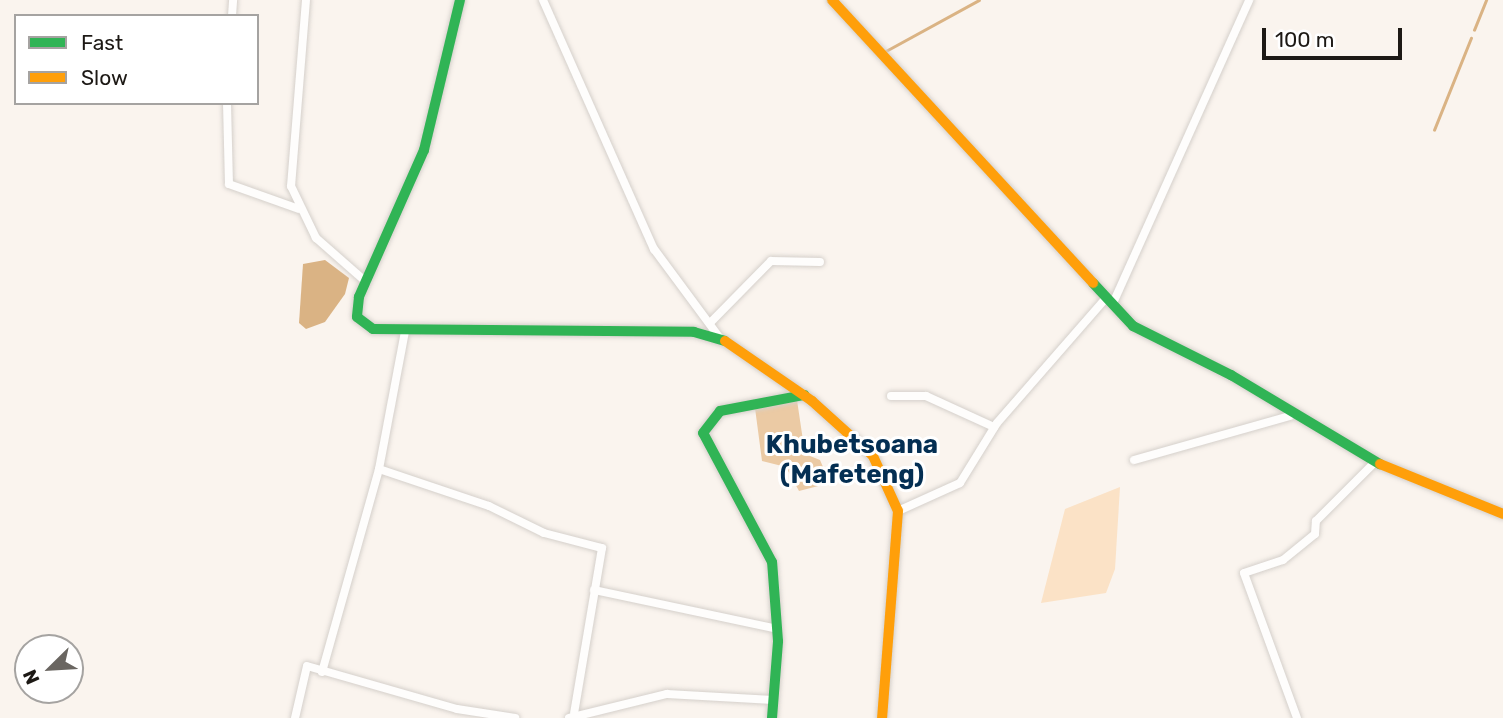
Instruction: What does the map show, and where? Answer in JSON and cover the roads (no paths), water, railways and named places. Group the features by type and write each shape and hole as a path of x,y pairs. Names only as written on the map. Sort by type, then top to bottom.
{"street":[{"path":"306,0 290,164 299,209 316,238 366,282"},
{"path":"460,0 424,150 366,282 357,317 373,329 405,331 719,337"},
{"path":"543,0 654,249 719,337 804,395 873,456 898,511 882,718"},
{"path":"832,0 1133,326 1231,375 1290,416 1375,463 1503,514"},
{"path":"898,511 960,484 994,427 1110,299 1249,0"},
{"path":"227,105 229,184 299,209"},
{"path":"710,323 771,261 820,262"},
{"path":"322,673 379,469 405,331"},
{"path":"772,718 778,629 772,562 703,433 720,411 804,395"},
{"path":"891,396 926,396 994,427"},
{"path":"1134,460 1290,416"},
{"path":"1297,718 1244,573 1283,560 1315,534 1316,521 1375,463"},
{"path":"379,469 489,506 544,533 602,548 572,715 667,694 773,700"},
{"path":"594,590 778,629"},
{"path":"295,718 307,666 322,673 516,718"}],"waterway":[{"path":"884,52 979,0"},
{"path":"1474,30 1486,0"},
{"path":"1434,130 1471,38"}],"district":[{"name":"Khubetsoana (Mafeteng)","path":"852,460"}]}
